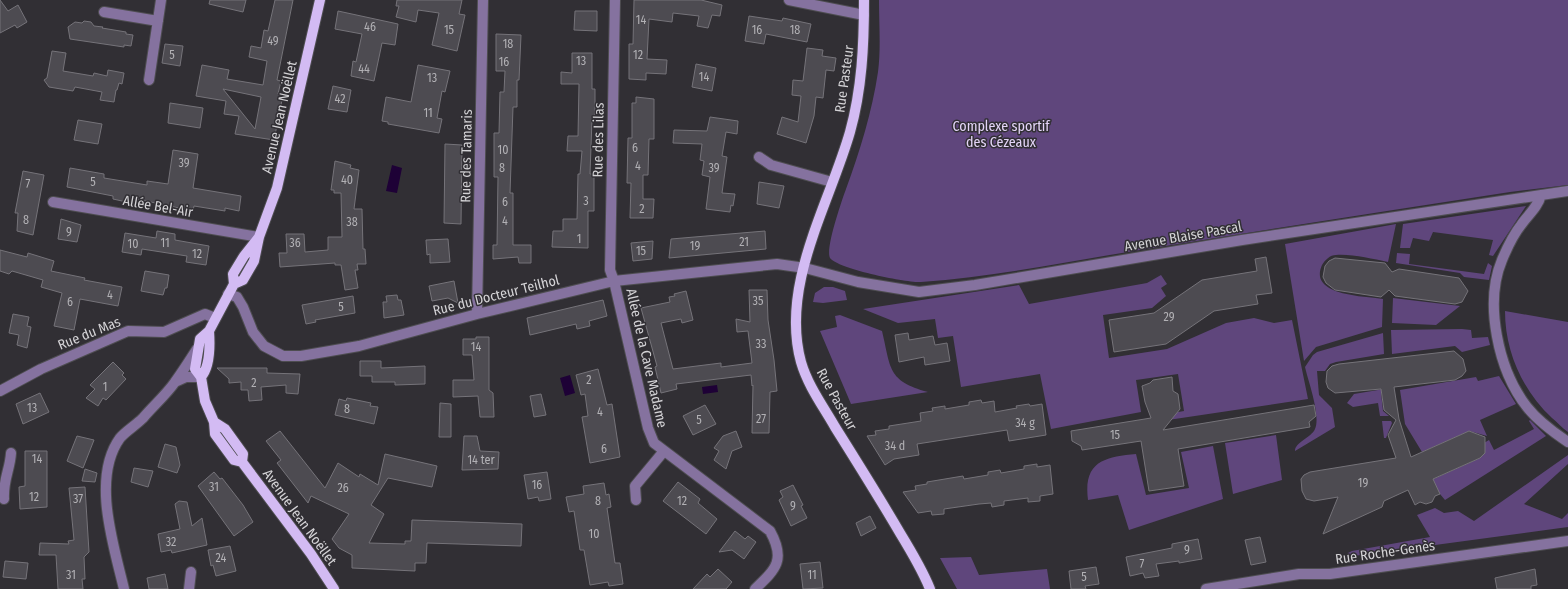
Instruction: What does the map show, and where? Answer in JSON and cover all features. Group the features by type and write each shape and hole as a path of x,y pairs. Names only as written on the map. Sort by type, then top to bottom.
{"main road":[{"name":"Avenue Jean Noëllet","path":"200,377 206,371 210,343 209,332 234,284 233,274 244,256 259,237 277,188 320,0"},
{"name":"Rue Pasteur","path":"864,0 861,73 855,112 850,133 812,240 796,316 797,342 802,363 811,386 902,537 924,575 930,589"},
{"name":"Avenue Jean Noëllet","path":"209,332 200,339 197,349 195,370 200,377 205,401 214,422 225,429 243,454 242,462 311,554 334,589"}],"street":[{"path":"149,80 161,0"},
{"name":"Rue des Tamaris","path":"477,314 483,0"},
{"name":"Rue des Lilas","path":"614,281 610,270 615,0"},
{"path":"789,0 864,15"},
{"path":"104,12 158,21"},
{"path":"759,157 771,165 832,182"},
{"name":"Avenue Blaise Pascal","path":"805,268 858,282 919,292 975,286 1242,240 1568,191"},
{"path":"1540,195 1531,213 1513,237 1501,261 1495,294 1495,326 1498,349 1509,377 1526,406 1548,428 1568,442"},
{"name":"Allée Bel-Air","path":"53,202 259,237"},
{"name":"Rue du Docteur Teilhol","path":"228,294 237,297 243,307 253,332 264,346 283,356 301,356 358,346 477,314 614,281 777,264 805,268"},
{"name":"Allée de la Cave Madame","path":"614,281 648,428 654,443 770,531 777,545 778,560 772,572 755,589"},
{"name":"Rue du Mas","path":"0,391 40,369 128,331 164,332 205,314 215,318"},
{"path":"124,589 108,518 108,471 110,459 121,437 139,422 175,382 197,349"},
{"path":"175,382 186,377 200,377"},
{"path":"636,500 635,486 664,451"},
{"path":"4,499 4,467 12,453"},
{"name":"Rue Roche-Genès","path":"1206,589 1240,586 1299,574 1330,574 1568,541"},
{"path":"189,589 191,572"}],"green space":[{"name":"Complexe sportif des Cézeaux","path":"879,0 1568,0 1568,185 1416,206 975,277 913,282 859,271 836,262 830,258 829,253 841,203 861,146 869,117 878,72 880,36"},
{"path":"1526,206 1493,256 1489,255 1493,240 1433,232 1429,241 1413,238 1410,248 1400,248 1403,224"},
{"path":"1396,224 1388,262 1356,256 1334,255 1323,263 1320,275 1323,283 1330,289 1352,295 1383,299 1382,327 1316,347 1304,361 1285,244"},
{"path":"1397,253 1410,254 1409,264 1484,274 1488,263 1492,266 1489,280 1464,277 1460,273 1396,263"},
{"path":"1161,275 1167,284 1161,288 1166,296 1152,308 1103,315 1109,358 1167,349 1226,323 1254,318 1274,323 1292,320 1308,399 1168,420 1167,414 1184,411 1178,374 1136,380 1141,412 1051,429 1040,374 961,387 953,336 938,338 935,319 898,323 863,309 1019,285 1029,304 1147,283"},
{"path":"824,287 833,287 845,291 847,300 823,303 813,302 815,293"},
{"path":"1393,298 1460,306 1436,325 1392,323"},
{"path":"1505,311 1568,322 1568,432 1541,407 1532,395 1517,369 1508,341"},
{"path":"840,315 882,331 890,364 898,378 915,388 928,392 851,404 820,331 837,327 835,316"},
{"path":"1391,330 1471,330 1472,338 1488,337 1490,345 1462,352 1455,346 1392,354"},
{"path":"1383,333 1384,354 1336,362 1330,364 1325,371 1317,371 1319,395 1332,408 1335,427 1295,451 1300,442 1310,435 1315,429 1315,407 1305,367 1313,355 1317,352"},
{"path":"1499,376 1516,404 1480,420 1487,436 1469,431 1422,452 1405,424 1400,390 1476,377 1478,381"},
{"path":"1384,389 1381,393 1383,411 1389,416 1380,416 1378,403 1353,407 1347,403 1354,394"},
{"path":"1530,420 1546,436 1445,500 1429,481 1480,458 1485,453 1484,443 1489,440 1494,450 1534,429 1529,421"},
{"path":"1382,421 1391,421 1392,423 1386,438 1384,438"},
{"path":"1276,435 1282,480 1233,494 1225,443"},
{"path":"1213,446 1223,499 1129,530 1118,495 1088,500 1087,487 1089,477 1093,469 1098,464 1106,460 1136,454 1146,495 1189,488 1181,452"},
{"path":"1568,455 1568,464 1524,504 1562,519 1568,513 1568,527 1346,557 1348,553 1352,551 1430,537 1417,515 1435,508 1444,513 1458,511 1474,521"},
{"path":"971,557 979,575 1047,569 1050,589 957,589 940,558"}],"shaded area":[{"path":"392,165 402,168 397,193 386,191"},
{"path":"570,375 575,393 565,396 560,378"},
{"path":"717,385 718,392 703,394 702,387"}],"building":[{"path":"0,0 8,11 18,5 27,22 17,28 15,25 0,33"},
{"path":"210,0 246,0 243,12 209,4"},
{"path":"275,0 293,0 277,80 281,81 278,94 283,95 274,140 235,134 239,116 224,114 226,101 196,96 202,65 229,70 227,79 263,85 267,61 249,57 251,46 261,48 264,30 268,31","holes":["223,89 261,97 255,129"]},
{"path":"397,0 462,0 459,14 465,15 457,51 432,45 439,13 418,10 416,22 396,17 399,6 396,6"},
{"path":"634,0 701,0 722,5 720,16 712,15 708,28 697,26 699,16 673,13 672,22 649,19 647,59 667,60 666,74 646,73 646,80 629,79 629,44 633,44"},
{"path":"338,11 398,24 395,45 382,43 374,81 351,76 353,61 356,62 362,34 335,29"},
{"path":"575,11 597,11 597,31 574,30"},
{"path":"749,16 782,21 783,18 811,24 807,42 766,34 764,44 745,41"},
{"path":"84,21 91,22 94,26 126,32 126,34 133,35 131,46 124,45 124,47 70,39 68,27 75,22 82,23"},
{"path":"496,34 521,35 519,80 517,80 517,107 513,107 510,193 513,193 513,245 531,245 531,263 519,263 518,257 493,259 493,245 497,245 498,177 494,177 494,133 499,133 500,92 504,92 505,71 496,71"},
{"path":"165,44 183,46 180,66 162,63"},
{"path":"807,48 823,50 822,56 836,58 834,71 826,70 823,98 816,97 814,116 806,143 777,134 782,117 798,122 801,96 792,95 793,80 803,81"},
{"path":"52,51 66,53 63,71 93,76 94,73 107,76 108,70 124,73 122,84 119,83 116,90 114,102 100,100 102,92 75,87 73,91 49,87 44,80 47,78"},
{"path":"572,53 592,53 592,89 595,89 595,119 592,119 590,174 594,174 594,211 588,211 588,248 552,247 553,231 563,231 563,219 577,219 578,174 580,174 582,151 567,151 568,136 578,136 579,84 561,84 561,72 572,73"},
{"path":"696,64 716,68 712,91 692,87"},
{"path":"418,65 450,71 445,92 442,91 437,118 442,119 439,133 388,124 388,122 382,121 386,97 411,102"},
{"path":"333,86 351,90 347,112 328,109"},
{"path":"636,97 654,99 654,139 649,139 648,175 643,175 643,199 654,199 653,218 630,218 631,183 627,183 628,138 632,138 632,103 636,103"},
{"path":"170,103 203,108 200,128 168,123"},
{"path":"710,117 738,121 737,134 726,132 722,156 727,157 722,193 735,194 733,206 731,205 730,212 706,209 710,177 702,175 704,161 700,160 702,144 673,143 674,130 707,131"},
{"path":"78,120 102,124 98,144 74,140"},
{"path":"445,144 462,145 461,224 444,223"},
{"path":"173,150 198,154 193,188 241,196 239,211 225,208 225,211 194,206 193,211 132,198 131,203 113,199 113,196 67,187 70,168 104,174 104,178 147,185 147,181 168,184"},
{"path":"335,161 351,165 350,168 359,170 354,209 362,209 363,249 365,249 366,264 357,264 358,270 355,270 358,288 345,290 341,265 335,265 335,263 280,267 279,253 287,253 286,234 304,234 305,252 328,250 328,237 342,237 341,193 334,193 334,190 331,190"},
{"path":"23,171 44,175 33,235 17,231 18,213 15,213"},
{"path":"759,182 784,186 779,208 757,204"},
{"path":"61,219 81,225 77,242 58,239"},
{"path":"157,231 175,234 175,240 209,246 206,265 186,262 187,256 142,249 141,255 122,252 125,233 156,238"},
{"path":"765,231 766,249 669,258 671,239"},
{"path":"448,239 450,262 430,263 430,254 427,255 426,240"},
{"path":"653,241 652,259 633,261 631,243"},
{"path":"0,250 27,257 28,253 54,261 51,271 85,278 84,280 122,287 118,306 80,299 74,330 54,326 62,293 41,287 43,280 12,271 9,274 0,271"},
{"path":"1266,257 1272,293 1256,295 1258,304 1214,311 1166,344 1114,352 1109,320 1154,313 1202,280 1257,271 1255,259"},
{"path":"1335,258 1385,263 1392,272 1399,269 1459,278 1468,291 1462,302 1455,304 1395,296 1389,290 1381,297 1335,290 1326,283 1323,277 1325,266 1329,261"},
{"path":"145,271 169,275 167,288 165,288 163,295 141,291"},
{"path":"454,281 458,303 448,298 432,301 429,286"},
{"path":"749,290 767,290 768,320 777,391 770,392 769,433 752,433 753,385 752,386 751,375 676,384 677,389 661,393 655,367 657,366 641,308 670,302 669,297 686,291 693,320 682,323 681,319 661,323 673,369 721,363 721,367 752,363 748,331 737,332 736,319 750,322"},
{"path":"397,295 398,300 401,300 404,315 384,318 383,302 387,302 386,296"},
{"path":"353,296 355,313 315,320 316,322 306,324 302,305"},
{"path":"603,300 607,316 589,321 590,326 577,329 576,324 530,335 527,318"},
{"path":"13,314 29,317 27,326 31,327 27,348 17,345 19,335 9,333"},
{"path":"908,333 909,340 933,336 935,345 947,343 950,361 925,365 924,357 899,362 895,335"},
{"path":"476,337 489,337 489,390 493,393 494,417 480,417 478,396 453,397 453,380 474,380 472,355 463,355 463,339 476,339"},
{"path":"1454,351 1463,359 1466,371 1462,376 1455,380 1394,387 1399,419 1411,457 1469,431 1485,437 1485,453 1480,458 1433,479 1440,494 1435,496 1432,502 1426,504 1420,502 1415,505 1408,490 1384,501 1382,507 1323,534 1338,497 1314,501 1306,499 1302,491 1301,479 1304,475 1310,472 1396,458 1388,435 1396,420 1384,410 1381,389 1335,393 1328,388 1326,382 1327,371 1332,366 1339,364"},
{"path":"360,361 381,361 381,368 425,366 425,384 395,385 395,382 372,382 372,376 360,376"},
{"path":"113,362 124,373 122,375 126,379 106,400 103,398 98,406 86,398 95,389 90,385"},
{"path":"217,368 267,368 267,373 300,374 298,394 286,393 286,385 261,387 262,400 249,401 248,390 241,390 241,382 229,383 229,379"},
{"path":"598,369 607,405 612,404 620,457 590,463 582,417 588,416 585,394 581,395 576,375"},
{"path":"1172,377 1173,391 1178,394 1180,409 1163,430 1314,405 1316,416 1309,422 1310,427 1178,449 1184,486 1149,491 1141,441 1082,450 1081,446 1072,441 1071,431 1151,418 1145,402 1142,386 1153,380"},
{"path":"40,393 49,412 23,424 16,404"},
{"path":"541,394 546,415 534,417 530,396"},
{"path":"347,398 371,403 370,406 378,407 374,424 335,415 339,399 346,401"},
{"path":"981,400 982,403 994,401 995,412 1017,408 1016,406 1042,404 1046,435 1009,441 1007,430 917,444 919,455 894,459 885,465 867,436 876,435 875,431 889,429 889,426 921,421 920,413 933,411 932,408 945,406 945,409 969,405 969,402"},
{"path":"440,403 451,404 451,437 439,437"},
{"path":"705,405 716,424 693,435 683,416"},
{"path":"280,431 325,488 338,463 359,477 360,474 378,485 385,454 437,466 432,487 388,478 371,505 384,514 369,543 405,544 405,541 411,541 412,520 522,524 521,546 427,543 426,563 415,563 415,571 352,568 352,555 339,548 332,539 349,514 311,496 308,503 277,463 281,460 266,441"},
{"path":"736,431 742,447 732,451 726,469 714,460 719,451 714,448 723,436"},
{"path":"77,436 94,440 83,468 67,461"},
{"path":"464,436 477,436 480,451 499,452 498,469 462,470"},
{"path":"165,444 176,447 180,465 177,473 158,467"},
{"path":"25,451 47,451 47,507 20,509 19,487 25,486"},
{"path":"1037,464 1037,467 1050,465 1053,494 1040,496 1040,501 1028,502 1028,498 1004,501 1004,505 992,507 991,503 979,504 944,509 944,514 932,515 931,511 918,513 903,492 916,490 915,486 927,484 927,482 963,476 964,479 988,475 988,472 1000,470 1001,473 1024,469 1024,466"},
{"path":"134,468 153,471 148,487 131,482"},
{"path":"85,469 97,473 95,482 82,481"},
{"path":"214,472 220,479 222,478 243,505 253,522 234,536 198,486"},
{"path":"547,472 551,499 539,501 538,497 528,499 524,475"},
{"path":"678,482 700,499 698,503 717,519 706,534 663,501"},
{"path":"604,483 606,495 609,494 611,507 607,508 615,563 620,563 623,584 609,586 608,582 590,585 584,550 580,550 574,511 569,512 566,497 584,494 583,486"},
{"path":"793,485 803,505 801,506 807,518 791,526 779,500 783,497 780,491"},
{"path":"85,487 89,552 84,557 85,579 82,579 83,589 58,589 56,555 39,555 40,543 69,544 68,541 74,540 69,488"},
{"path":"179,501 187,502 192,526 202,518 207,545 172,553 171,550 161,552 158,534 180,529 175,504"},
{"path":"870,516 876,528 861,536 856,523"},
{"path":"735,531 745,539 748,536 756,542 744,559 732,550 719,552"},
{"path":"1260,537 1266,562 1251,565 1245,540"},
{"path":"1198,539 1202,559 1179,563 1179,561 1156,564 1159,576 1145,578 1143,573 1130,576 1126,557 1172,548 1172,544"},
{"path":"230,546 236,571 216,576 213,565 211,566 208,550"},
{"path":"5,561 28,563 26,579 3,577"},
{"path":"820,562 823,588 803,589 800,564"},
{"path":"1096,567 1099,584 1085,586 1086,589 1071,589 1069,571"},
{"path":"718,569 732,582 726,589 693,589 707,574 710,577"},
{"path":"1535,569 1537,585 1531,586 1531,589 1497,589 1495,578"},
{"path":"165,574 168,589 149,589 147,578"}]}
